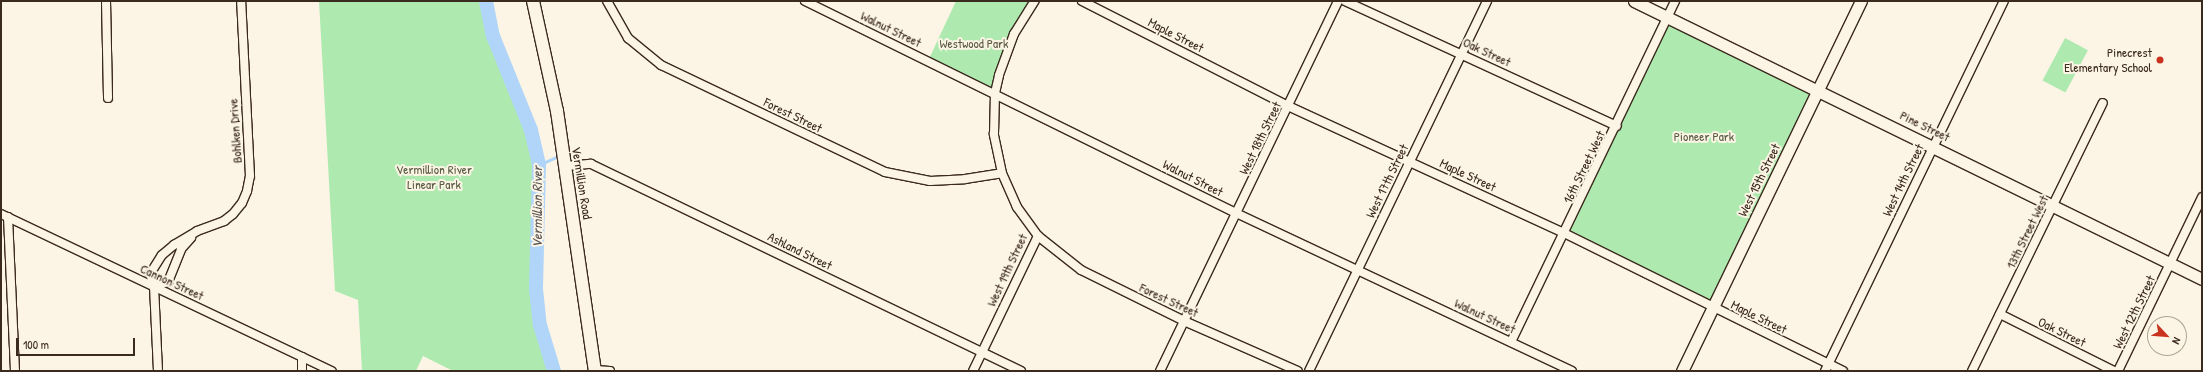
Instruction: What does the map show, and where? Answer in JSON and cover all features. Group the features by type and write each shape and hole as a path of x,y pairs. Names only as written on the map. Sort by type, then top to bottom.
{"main road":[{"name":"Vermillion Road","path":"534,1 566,166 595,370"}],"street":[{"path":"106,1 108,98"},
{"name":"Bohlken Drive","path":"158,371 154,286 150,274 154,265 174,245 197,231 215,226 234,214 242,203 250,176 241,1"},
{"name":"Forest Street","path":"607,1 628,38 661,65 885,172 930,181 1002,173"},
{"name":"Walnut Street","path":"805,1 995,93 1236,213 1572,371"},
{"name":"West 19th Street","path":"972,371 1038,236 1017,207 1002,173 994,134 995,93 1009,46 1035,1"},
{"name":"Maple Street","path":"1082,1 1288,106 1410,160 1703,300 1713,308 1826,367 1843,371"},
{"name":"West 18th Street","path":"1160,371 1338,1"},
{"name":"Oak Street","path":"1345,1 1462,53 1617,126"},
{"name":"West 17th Street","path":"1309,371 1487,1"},
{"name":"Pine Street","path":"1634,1 1933,146 2202,279"},
{"name":"16th Street West","path":"1511,342 1617,126 1675,1"},
{"name":"West 15th Street","path":"1682,371 1861,1"},
{"name":"West 14th Street","path":"1826,367 2004,1"},
{"name":"13th Street West","path":"1972,371 2103,104"},
{"name":"Ashland Street","path":"566,166 591,164 1021,371"},
{"name":"West 12th Street","path":"2118,371 2171,264 2202,197"},
{"path":"4,216 15,371"},
{"name":"Cannon Street","path":"4,216 332,371"},
{"path":"154,286 168,282 181,249 197,231"},
{"name":"Forest Street","path":"1038,236 1081,270 1184,321 1298,371"},
{"name":"Oak Street","path":"2000,314 2114,371"},
{"path":"302,357 302,371"},
{"path":"595,370 610,371"}],"green space":[{"name":"Vermillion River Linear Park","path":"319,1 486,1 493,36 531,130 539,165 536,289 540,325 554,371 453,371 423,356 416,371 362,371 358,300 335,291"},
{"name":"Westwood Park","path":"956,1 1035,1 1022,19 995,93 928,61"},
{"name":"Pioneer Park","path":"1668,17 1818,90 1713,306 1563,233"},
{"path":"2065,38 2088,50 2065,93 2042,80"}],"waterway":[{"name":"Vermillion River","path":"486,1 493,36 531,130 539,165 536,289 540,325 554,371"},
{"path":"539,165 554,158"}],"place":[{"name":"Pinecrest Elementary School","path":"2160,60"}]}
